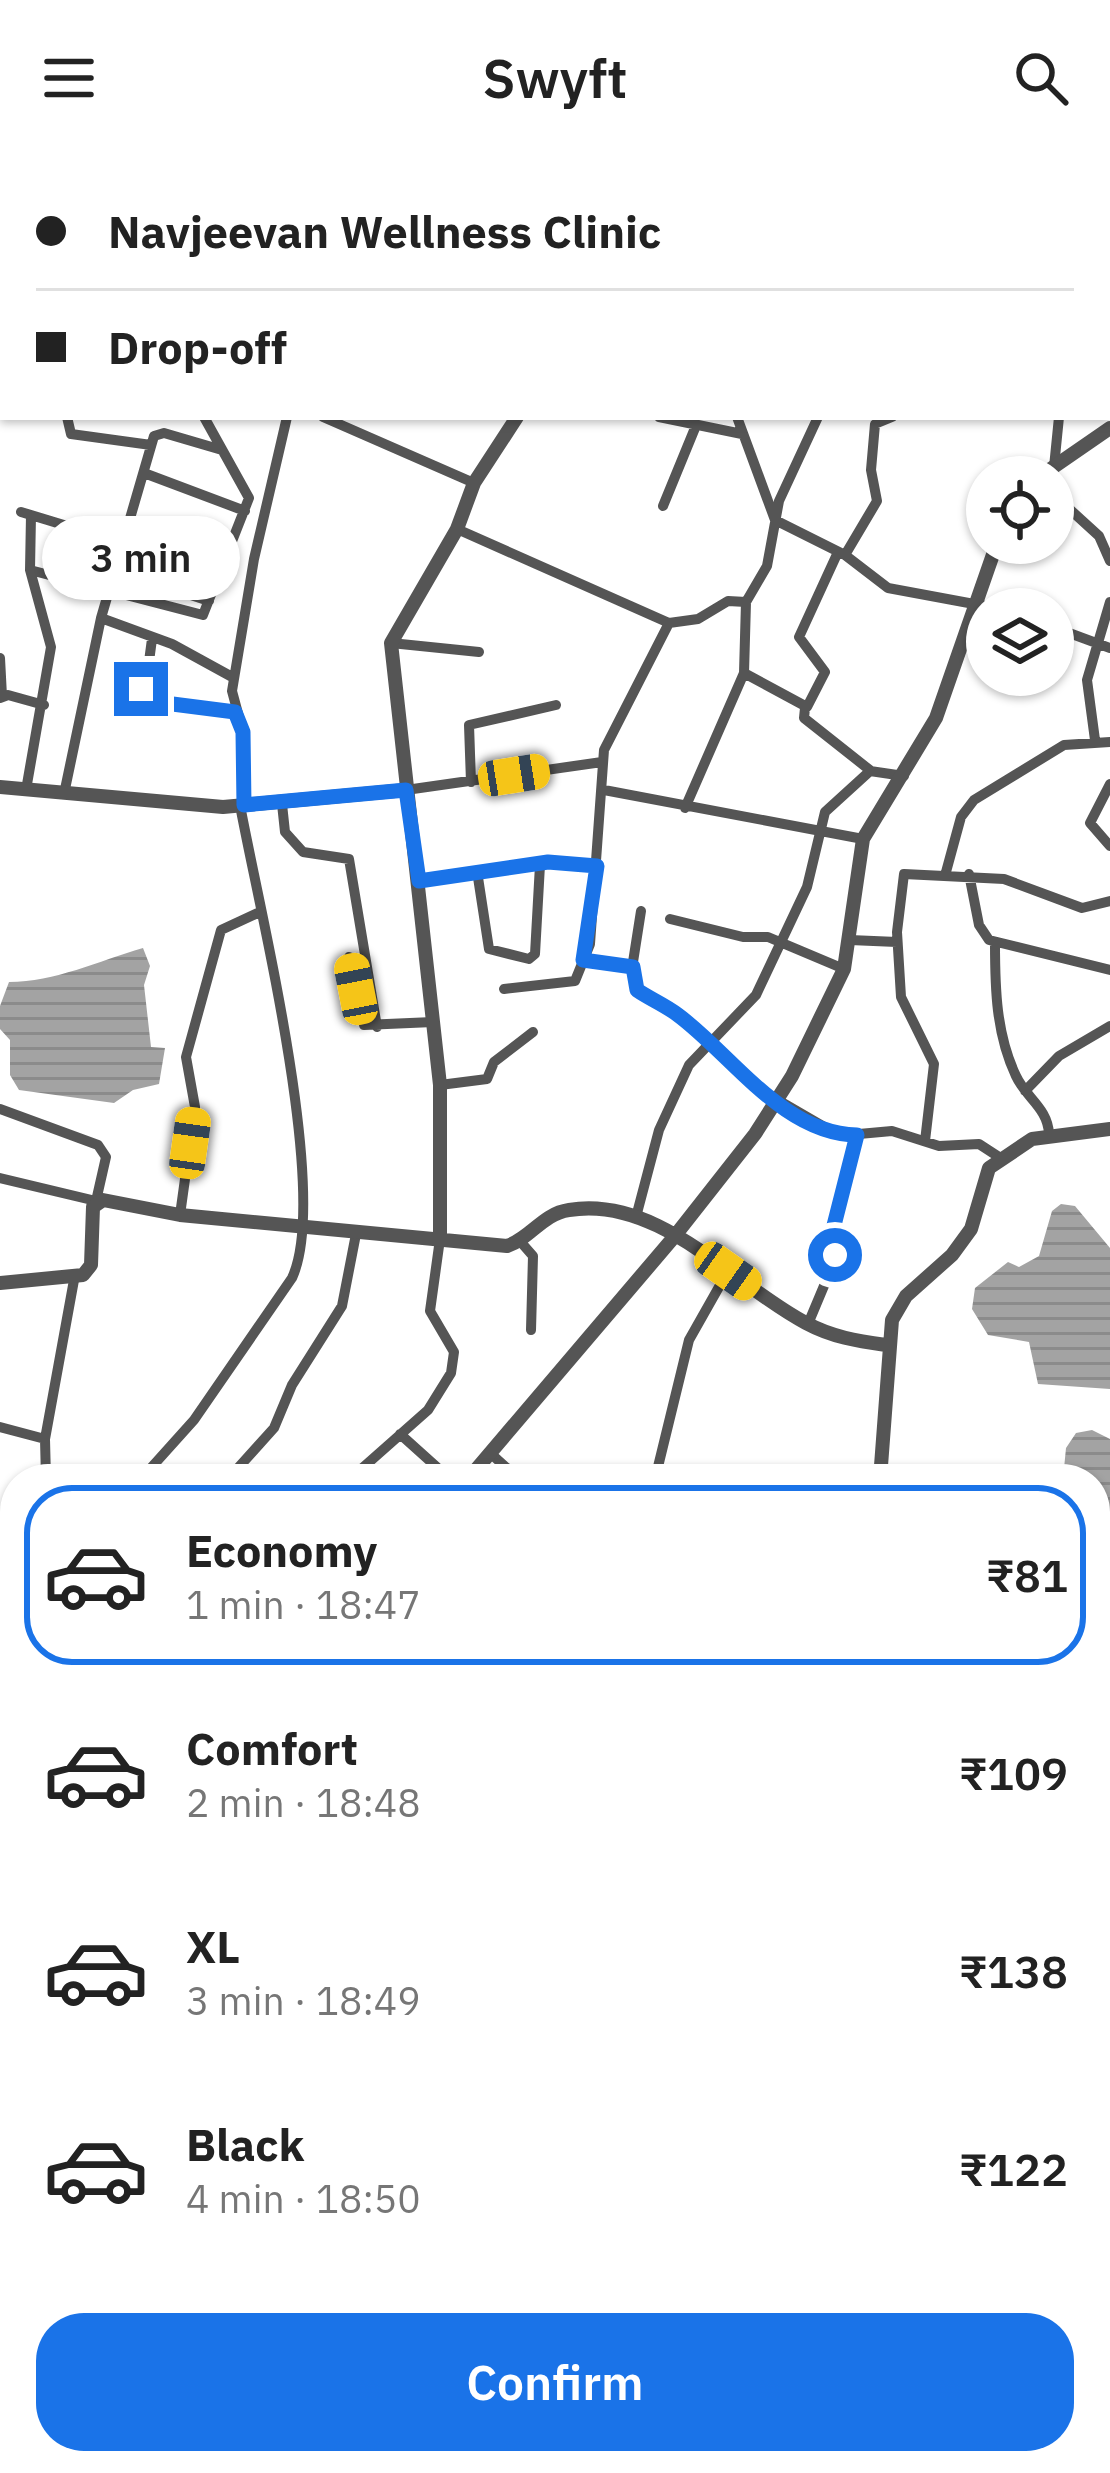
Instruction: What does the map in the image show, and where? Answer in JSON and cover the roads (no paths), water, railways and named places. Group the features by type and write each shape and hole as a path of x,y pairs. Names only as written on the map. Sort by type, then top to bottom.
{"street":[{"path":"68,420 71,434 151,445"},
{"path":"30,570 110,589 193,617 203,615 249,493 206,420"},
{"path":"154,1464 194,1420 292,1278 302,1227 302,1161 242,805 243,732 235,712 234,677 254,559 286,420"},
{"path":"329,420 473,482"},
{"path":"367,1464 437,1399 454,1361 430,1320 440,1239 440,1085 391,643 457,529 473,482 515,420"},
{"path":"669,420 742,434"},
{"path":"738,420 775,520 842,554 888,588 966,599"},
{"path":"685,808 744,673 746,602 770,559 775,520 817,420"},
{"path":"885,420 875,424 871,470 877,501 842,554 800,637 825,672 804,718 871,771 904,776"},
{"path":"1055,456 1059,420"},
{"path":"663,506 694,428"},
{"path":"1071,456 1110,428"},
{"path":"64,794 101,618 154,436 164,434 222,450"},
{"path":"144,473 245,511"},
{"path":"1074,513 1099,536 1110,561"},
{"path":"26,790 51,647 30,570 26,514 123,543"},
{"path":"129,522 230,553"},
{"path":"457,529 669,623 698,619 728,601 746,602"},
{"path":"116,570 209,602"},
{"path":"1095,740 1086,695 1094,642 1110,602"},
{"path":"101,618 234,677"},
{"path":"504,989 575,981 583,960 597,866 602,762 669,623"},
{"path":"480,1464 674,1237 777,1101 844,969 854,874 863,839 936,718 966,634"},
{"path":"1074,635 1110,648"},
{"path":"152,639 144,699 235,712"},
{"path":"391,643 478,652"},
{"path":"0,658 1,697 44,705"},
{"path":"744,673 805,708"},
{"path":"471,782 469,725 556,705"},
{"path":"946,872 961,817 974,800 1002,787 1048,752 1095,740 1110,742"},
{"path":"0,787 282,804 602,762"},
{"path":"636,1217 661,1124 688,1065 756,995 807,887 827,808 871,771"},
{"path":"1110,784 1090,823 1110,846"},
{"path":"604,790 863,839"},
{"path":"282,804 285,832 303,852 349,859 377,1027"},
{"path":"419,881 540,865 597,866"},
{"path":"477,872 489,949 529,959 535,954 540,865"},
{"path":"925,1141 934,1064 902,1004 898,942 904,874 946,872 1014,881 1082,908 1110,901"},
{"path":"969,874 982,933 995,943 1110,970"},
{"path":"641,911 633,967 637,990 679,1016 777,1101 833,1132 892,1132 925,1141 980,1144 999,1156"},
{"path":"179,1215 195,1106 188,1044 221,930 260,912"},
{"path":"670,919 782,943 844,969"},
{"path":"850,940 898,942"},
{"path":"995,943 995,1008 1025,1090 1043,1111 1049,1134"},
{"path":"350,957 362,1021 377,1027 433,1022"},
{"path":"583,960 633,967"},
{"path":"1025,1090 1059,1056 1110,1026"},
{"path":"440,1085 487,1078 494,1062 533,1032"},
{"path":"0,1109 103,1151 91,1265 74,1280 44,1464"},
{"path":"881,1464 886,1345 906,1296 952,1255 970,1229 986,1175 999,1156 1049,1134 1110,1129"},
{"path":"808,1324 834,1262 830,1241 857,1135"},
{"path":"0,1178 179,1215 507,1246 544,1218 595,1208 636,1217 674,1237 808,1324 842,1338 886,1345"},
{"path":"242,1464 274,1428 292,1385 342,1306 351,1282 356,1234"},
{"path":"519,1240 533,1256 531,1330"},
{"path":"660,1464 689,1340 728,1271"},
{"path":"0,1283 74,1280"},
{"path":"0,1426 45,1439"},
{"path":"400,1434 433,1464"},
{"path":"489,1452 502,1464"}]}
